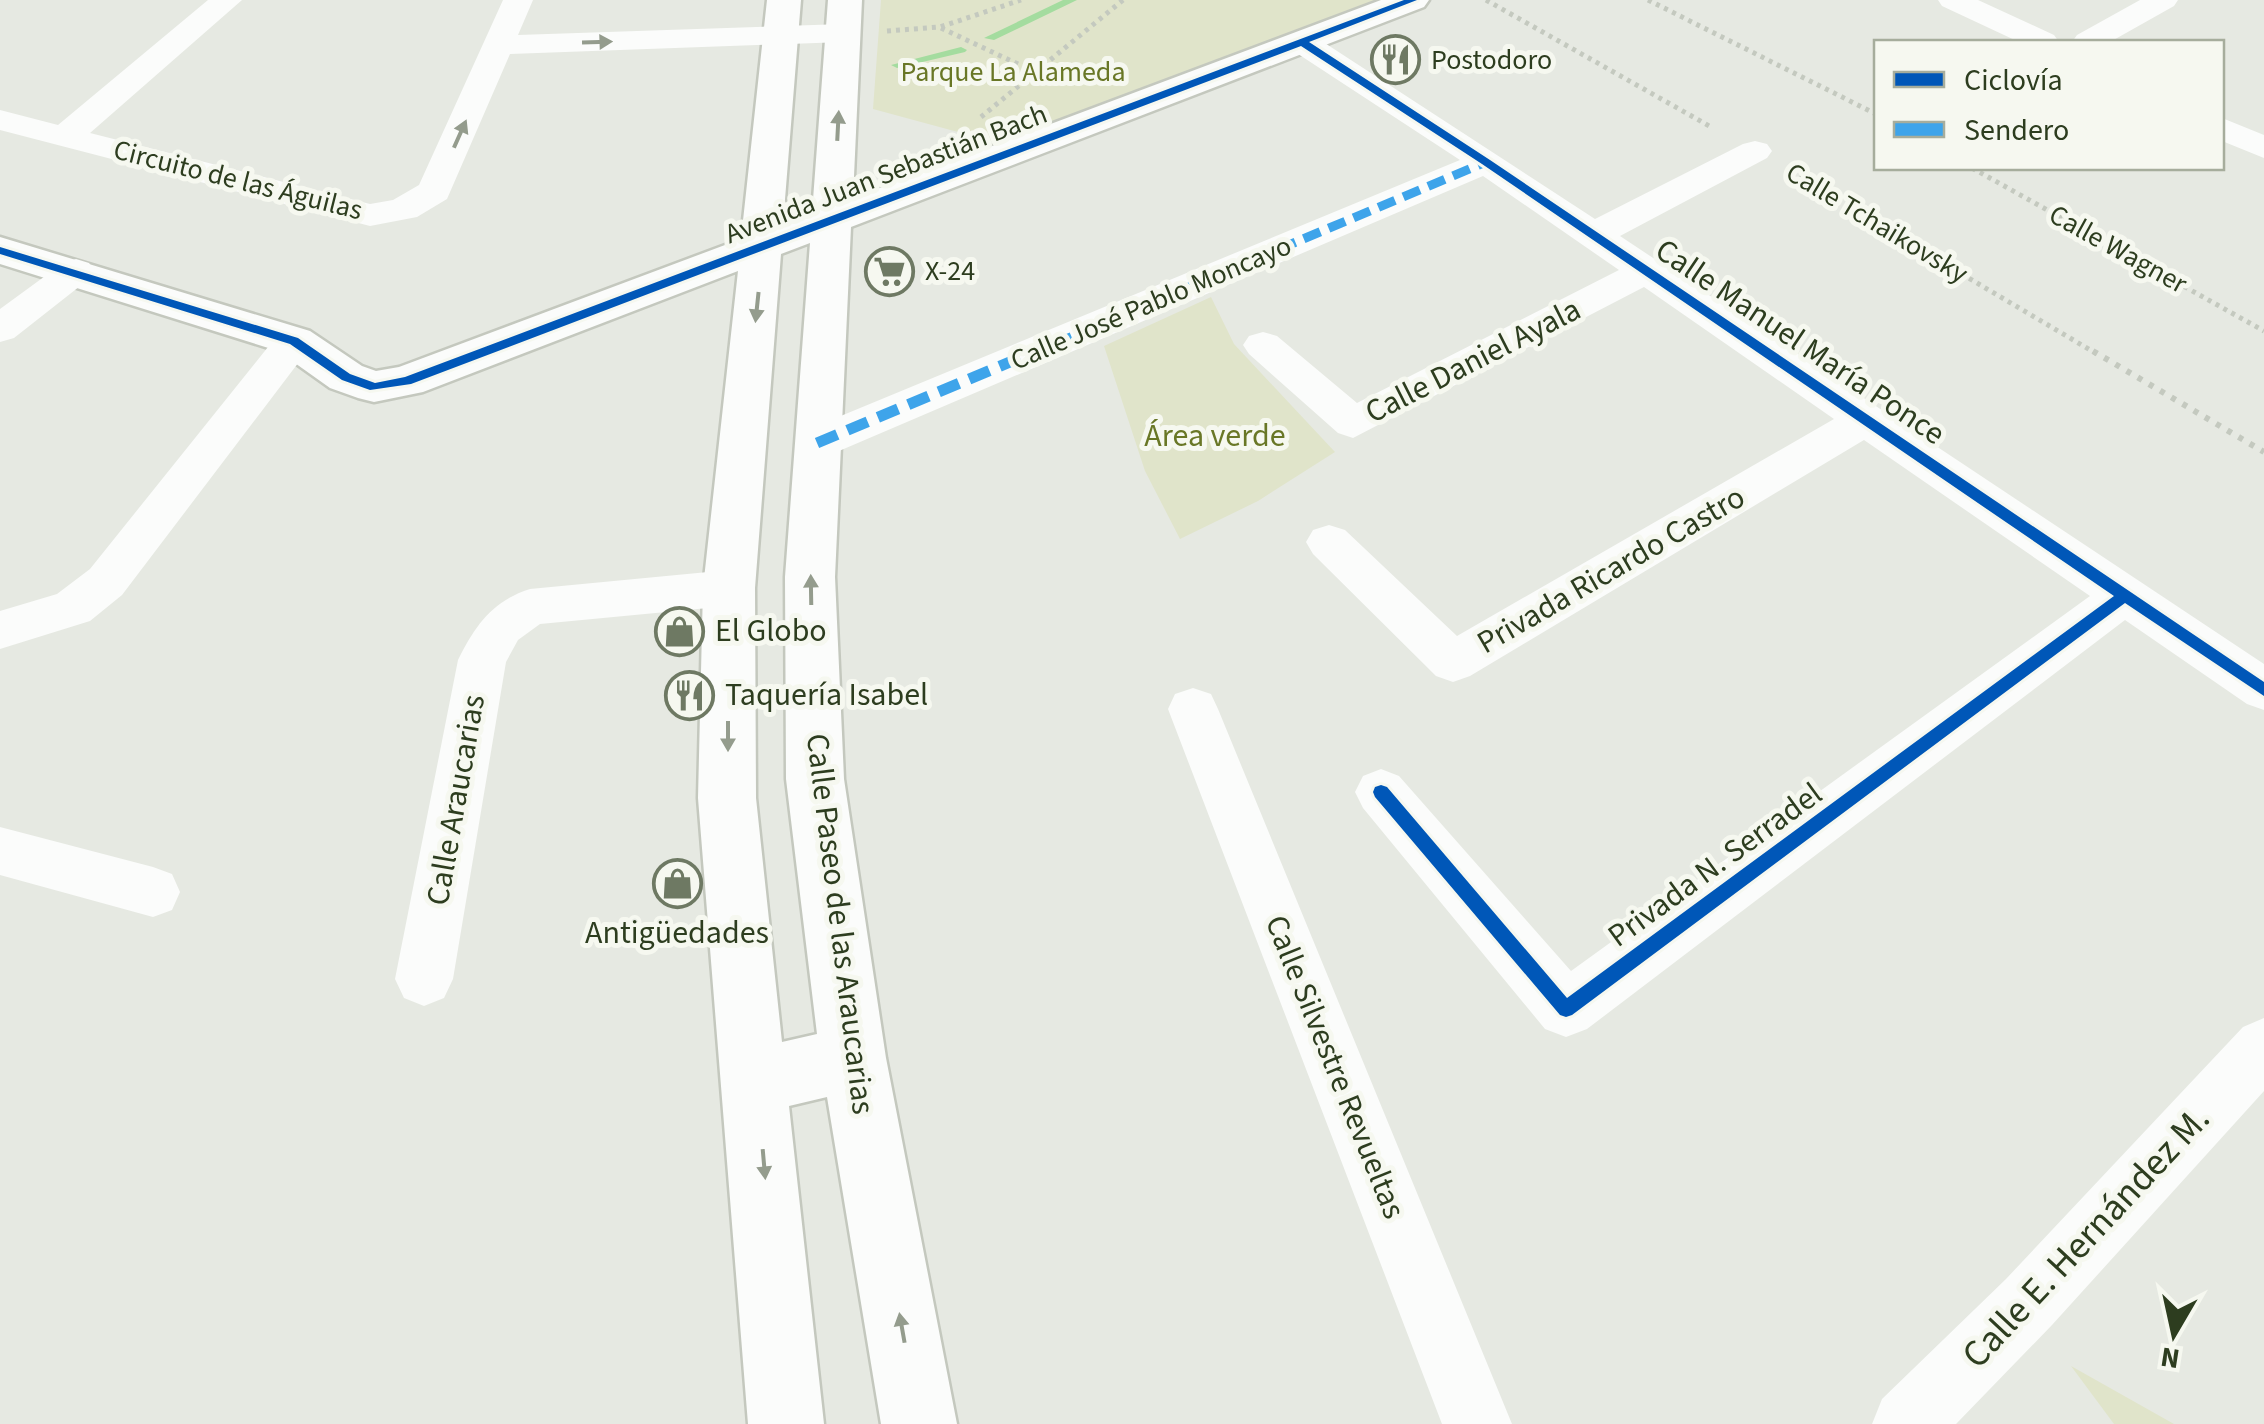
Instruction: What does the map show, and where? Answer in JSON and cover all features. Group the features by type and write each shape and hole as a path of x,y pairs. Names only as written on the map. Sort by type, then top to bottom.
{"main road":[{"name":"Avenida Juan Sebastián Bach","path":"294,340 346,377 374,387 407,382 1412,0"},
{"name":"Calle Paseo de las Araucarias","path":"844,15 810,577 814,779 853,1058 919,1424"},
{"path":"782,16 728,588 728,798 786,1424"},
{"path":"0,250 294,340"},
{"path":"756,1081 853,1058"}],"street":[{"path":"65,136 226,0"},
{"path":"1954,0 2038,40"},
{"path":"2092,40 2163,0"},
{"name":"Circuito de las Águilas","path":"0,120 370,215 404,209 434,191 509,22 844,15"},
{"name":"Calle Manuel María Ponce","path":"1303,43 1486,162 2264,690"},
{"path":"2224,129 2264,148"},
{"path":"1594,235 1755,151"},
{"name":"Calle José Pablo Moncayo","path":"817,443 1486,162"},
{"path":"0,330 76,271"},
{"name":"Calle Daniel Ayala","path":"1263,345 1353,424 1646,271"},
{"path":"0,630 73,608 106,582 294,340"},
{"name":"Privada Ricardo Castro","path":"1328,542 1453,662 1866,420"},
{"name":"Calle Araucarias","path":"424,978 482,660 501,627 530,607 728,588"},
{"name":"Privada N. Serradel","path":"1381,792 1566,1008 2125,596"},
{"name":"Calle Silvestre Revueltas","path":"1193,709 1477,1424"},
{"path":"0,852 153,892"},
{"name":"Calle E. Hernández M.","path":"1907,1424 2029,1302 2264,1048"}],"path":[{"path":"940,28 1021,0"},
{"path":"976,121 1124,0"},
{"path":"1648,0 1874,113"},
{"path":"844,15 940,28 1035,72"}],"green space":[{"name":"Parque La Alameda","path":"881,0 1393,0 1017,148 873,109"},
{"name":"Área verde","path":"1211,297 1234,344 1335,452 1258,501 1180,539 1145,471 1104,346"},
{"path":"2071,1366 2174,1424 2114,1424"}],"waterway":[{"path":"990,38 1072,0"},
{"path":"897,65 961,50"}],"marked path":[{"path":"817,443 1486,162"}],"cycle path":[{"path":"0,250 294,341 346,377 374,387 407,381 1412,0"},
{"path":"1303,43 1486,162 2264,690"},
{"path":"1381,792 1566,1009 2125,595"}],"place":[{"name":"Postodoro","path":"1396,60"},
{"name":"X-24","path":"890,271"},
{"name":"El Globo","path":"680,631"},
{"name":"Taquería Isabel","path":"690,695"},
{"name":"Antigüedades","path":"677,883"}]}
